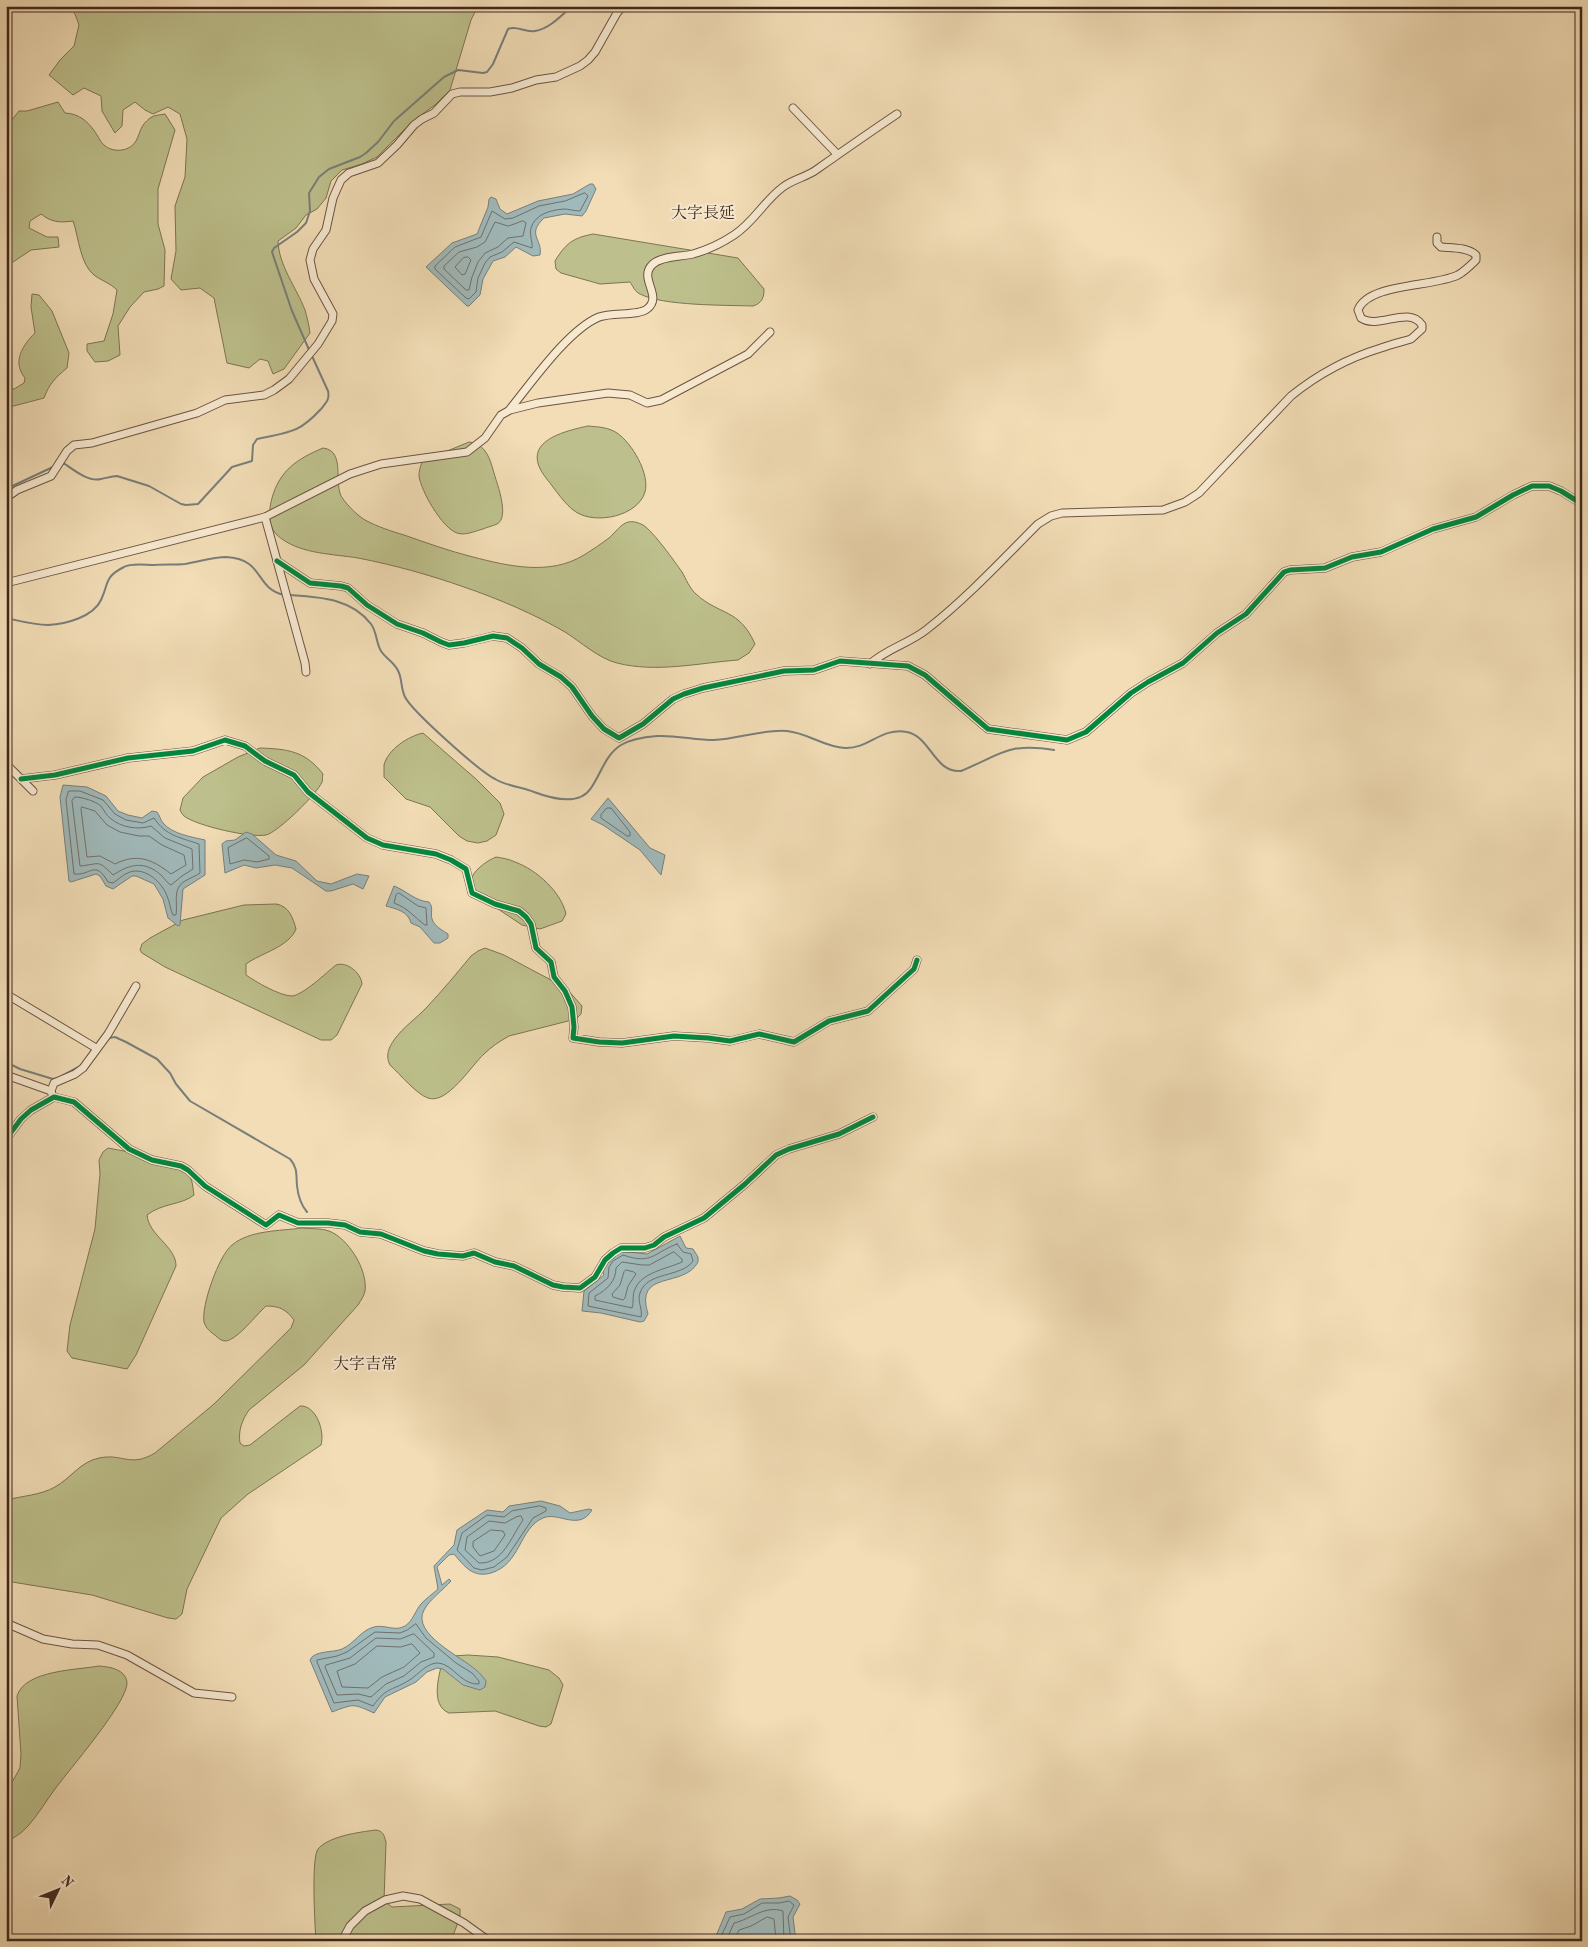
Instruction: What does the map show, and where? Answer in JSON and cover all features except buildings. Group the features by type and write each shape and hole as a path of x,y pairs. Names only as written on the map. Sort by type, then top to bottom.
{"street":[{"path":"6,498 16,490 51,476 61,460 74,445 92,443 197,413 225,400 264,395 274,390 289,378 318,344 332,321 332,314 314,279 310,260 313,249 326,230 333,198 341,180 349,173 378,163 414,125 434,113 452,94 460,92 490,92 512,88 536,80 556,77 580,66 595,52 623,6"},
{"path":"793,108 837,154"},
{"path":"510,410 552,358 579,329 601,317 623,312 636,312 648,308 653,303 654,297 647,277 654,263 696,253 734,235 747,226 784,186 804,177 897,114"},
{"path":"870,664 890,650 914,639 951,610 1038,524 1051,516 1062,513 1163,510 1185,502 1205,486 1291,396 1307,383 1358,357 1382,347 1411,339 1422,329 1422,325 1415,319 1404,317 1370,322 1361,318 1358,310 1366,300 1373,296 1398,288 1438,282 1458,275 1476,260 1476,255 1473,252 1462,248 1441,247 1437,243 1437,237"},
{"path":"6,583 265,518 361,470 396,462 468,452 485,438 501,415 510,410 556,400 608,393 630,395 651,403 661,400 748,354 770,332"},
{"path":"277,561 310,583 348,588 367,605 397,624 423,632 449,645 493,636 507,638 572,687 592,716 604,729 619,738 643,724 673,699 703,688 784,670 814,670 840,661 908,666 917,669 941,687 971,716 988,729 1067,740 1086,732 1143,686 1183,663 1217,634 1246,614 1284,572 1325,568 1352,558 1381,552 1433,529 1476,517 1532,486 1549,486 1582,504"},
{"path":"265,518 306,672"},
{"path":"21,779 55,775 128,758 193,751 225,740 245,746 265,761 294,775 308,792 367,838 383,845 436,854 451,860 466,869 472,893 495,904 519,911 526,917 531,924 536,948 551,962 554,977 565,991 572,1007 573,1038 622,1043 674,1036 730,1041 759,1034 794,1042 830,1021 863,1014 868,1011 914,969 917,960"},
{"path":"6,764 33,791"},
{"path":"6,1139 21,1119 52,1094 54,1083 75,1074 82,1068 108,1034 136,986"},
{"path":"6,994 96,1048"},
{"path":"6,1075 74,1102 129,1149 152,1160 181,1166 205,1186 266,1225 279,1215 298,1223 345,1225 360,1232 381,1234 424,1251 463,1256 474,1253 495,1262 514,1266 548,1283 563,1287 580,1288 595,1277 605,1260 621,1248 645,1248 654,1245 664,1237 704,1218 776,1155 789,1149 839,1134 873,1117"},
{"path":"6,1623 43,1639 72,1644 98,1645 126,1655 194,1693 232,1697"},
{"path":"342,1941 350,1926 365,1910 385,1900 403,1896 420,1898 464,1923 489,1941"}],"green space":[{"path":"67,6 478,6 471,20 450,90 435,105 414,120 377,157 342,170 331,181 326,198 317,209 306,215 296,228 278,241 281,259 305,310 310,333 284,369 273,374 268,361 260,359 249,368 227,363 214,298 200,288 181,290 171,279 176,251 175,206 185,177 187,139 180,114 168,107 153,114 135,102 123,110 122,126 115,133 102,111 101,96 84,88 73,95 49,75 74,46 79,25 75,14"},
{"path":"58,102 65,113 82,118 94,130 103,144 112,149 123,150 132,145 144,124 153,116 165,114 175,130 158,189 158,224 165,250 164,286 144,292 130,307 118,326 120,355 108,361 95,362 87,351 87,344 104,341 113,314 117,290 89,270 83,258 73,221 56,221 48,219 41,214 30,221 29,228 47,237 58,237 59,247 31,250 7,266 9,280 6,286 6,127 19,111 27,111"},
{"path":"593,234 738,258 764,289 763,298 753,306 663,301 638,293 630,282 600,284 561,273 556,269 555,261 571,242 580,237"},
{"path":"32,294 39,295 52,311 69,353 67,368 53,381 44,398 6,408 6,387 14,389 24,383 25,378 19,366 19,360 26,343 35,333 31,307"},
{"path":"588,426 607,428 623,438 634,451 645,477 645,492 641,500 634,507 615,516 594,518 576,512 560,496 539,466 537,456 540,448 546,441 566,432"},
{"path":"469,442 480,446 489,458 503,508 501,520 497,524 470,533 460,534 451,530 433,508 424,491 419,472 423,461"},
{"path":"323,448 330,450 335,455 340,493 343,499 362,518 375,525 464,555 515,566 543,567 557,565 584,555 609,538 627,522 643,525 669,554 694,592 713,606 736,618 749,632 755,644 749,653 738,660 662,667 632,666 617,663 596,654 565,632 541,619 477,592 438,578 398,567 358,558 309,551 290,544 277,535 271,526 269,515 275,488 285,473 298,461"},
{"path":"423,733 476,779 500,803 504,814 496,835 487,841 478,843 467,841 459,836 430,807 406,799 384,777 386,759 394,749 406,740"},
{"path":"260,748 279,749 303,756 310,760 323,774 319,787 279,827 266,835 249,835 200,824 183,815 180,810 183,798 203,777 238,757"},
{"path":"496,857 510,860 532,870 547,883 563,906 566,914 562,921 540,929 522,925 471,891 470,885 473,875 486,862"},
{"path":"276,904 287,910 292,917 296,929 287,941 246,964 246,975 275,991 292,996 308,988 336,965 345,965 353,969 359,976 362,984 337,1035 331,1040 321,1040 165,967 140,950 142,944 150,938 183,920 244,905"},
{"path":"485,948 504,955 566,988 582,1006 581,1014 576,1019 509,1036 487,1051 451,1090 435,1099 428,1098 413,1088 390,1065 388,1058 389,1049 398,1035 433,1001 471,956"},
{"path":"108,1148 141,1154 177,1166 186,1172 191,1179 194,1195 184,1201 159,1208 147,1215 152,1229 172,1253 176,1266 136,1355 127,1369 72,1358 67,1351 70,1325 95,1229 100,1174 99,1160 103,1152"},
{"path":"302,1228 326,1230 343,1240 360,1265 365,1283 365,1293 358,1305 304,1365 249,1410 241,1426 240,1443 244,1446 250,1445 300,1406 306,1407 315,1414 322,1433 321,1445 248,1494 221,1518 187,1589 182,1614 176,1619 168,1618 92,1595 6,1581 6,1500 50,1490 92,1460 114,1457 133,1460 155,1453 214,1404 291,1328 294,1320 288,1313 275,1307 266,1306 236,1336 225,1341 219,1339 207,1328 204,1322 205,1305 212,1281 222,1259 232,1245 247,1236"},
{"path":"453,1656 498,1657 549,1670 559,1678 563,1685 551,1724 546,1727 539,1726 495,1711 449,1713 443,1709 439,1704 437,1690 442,1662"},
{"path":"99,1666 120,1671 127,1682 125,1691 97,1736 55,1789 32,1822 21,1833 6,1842 6,1793 20,1768 21,1754 17,1696 22,1687 41,1676 65,1670"},
{"path":"376,1830 383,1834 386,1842 384,1901 392,1907 450,1904 460,1909 460,1917 451,1941 316,1941 314,1878 318,1849 337,1838"}],"water":[{"path":"593,184 596,189 582,216 565,214 544,218 536,229 540,255 533,256 516,247 505,257 493,261 483,279 480,295 469,306 426,267 452,243 477,234 491,197 496,199 500,209 507,214 538,201 573,194"},
{"path":"63,785 87,787 106,796 118,811 128,815 142,818 152,811 157,812 163,823 172,830 205,840 205,875 183,889 180,925 178,926 168,918 163,899 154,884 136,876 132,876 113,889 106,886 100,876 96,874 69,881 60,797"},
{"path":"608,798 650,848 665,855 661,875 640,850 591,819"},
{"path":"246,832 252,834 276,855 296,861 317,881 331,884 357,874 369,876 363,889 353,884 326,891 292,868 275,865 256,868 244,865 225,873 222,844 226,841 235,840"},
{"path":"394,886 419,900 429,902 434,924 448,934 448,938 440,943 434,943 420,927 411,923 404,913 386,906"},
{"path":"680,1236 686,1248 693,1249 698,1257 698,1262 691,1270 662,1281 648,1291 646,1300 648,1314 644,1321 640,1322 601,1313 582,1311 584,1291 604,1275 602,1269 605,1263 619,1251 647,1254"},
{"path":"541,1501 560,1506 570,1513 592,1510 581,1520 555,1517 543,1518 529,1530 508,1562 491,1573 474,1573 454,1554 449,1555 437,1567 442,1585 449,1579 451,1581 433,1598 424,1610 422,1619 425,1628 431,1636 479,1672 486,1681 485,1687 480,1690 463,1685 443,1669 437,1668 427,1672 416,1682 385,1697 374,1713 357,1706 345,1707 332,1712 310,1660 312,1657 320,1653 342,1649 365,1631 374,1627 401,1628 405,1626 421,1604 438,1589 434,1566 454,1545 457,1530 487,1510 503,1512 509,1506"},
{"path":"790,1896 800,1904 793,1917 796,1941 714,1941 726,1912 742,1909 760,1899"}],"waterway":[{"path":"310,352 292,311 272,252 274,248 297,232 306,223 310,211 309,193 319,177 329,169 366,153 378,142 394,121 444,77 458,70 487,72 493,64 508,29 540,30 555,21 572,6"},
{"path":"62,464 92,479 117,476 149,486 181,504 198,504 232,467 252,461 253,445 257,439 299,428 324,405 328,399 328,391 312,356"},
{"path":"6,489 55,466"},
{"path":"6,618 43,625 71,621 92,611 97,606 110,577 124,567 134,565 185,564 221,557 238,559 247,563 254,568 268,586 284,595"},
{"path":"289,595 334,600 363,615 373,627 381,651 398,670 405,697 432,727 475,765 495,779 548,797 572,799 586,794 595,783 607,759 616,749 629,741 652,736 714,740 768,731 787,731 845,748 861,745 882,735 898,731 907,732 922,740 938,761 952,770 961,771 995,755 1015,749 1038,748 1054,750"},
{"path":"109,1038 115,1037 157,1059 170,1073 176,1084 190,1101 290,1159 295,1169 299,1196 307,1212"},
{"path":"6,1062 20,1069 53,1079 58,1078"},
{"path":"62,1076 82,1065"}],"cycle path":[{"path":"277,561 310,583 348,588 367,605 397,624 449,645 493,636 507,638 522,648 539,664 561,677 572,687 592,716 604,729 619,738 643,724 673,699 684,694 703,688 784,671 814,670 840,661 908,666 925,675 988,729 1067,740 1086,732 1131,693 1183,663 1217,633 1246,614 1284,572 1325,568 1352,557 1381,552 1433,529 1476,517 1532,486 1549,486 1582,504"},
{"path":"21,779 55,775 128,758 193,751 225,740 245,746 265,761 294,775 308,792 367,838 383,845 436,854 451,860 466,869 472,893 495,904 519,911 526,917 531,924 536,948 551,962 554,977 565,991 572,1007 573,1038 622,1043 674,1036 730,1041 759,1034 794,1042 829,1021 868,1011 914,969 917,960"},
{"path":"6,1139 21,1119 31,1110 54,1097 74,1102 129,1149 152,1160 181,1166 205,1186 266,1225 279,1215 298,1223 345,1225 360,1232 381,1234 424,1251 463,1256 474,1253 495,1262 514,1266 553,1285 580,1288 595,1277 605,1260 621,1248 645,1248 654,1245 664,1237 704,1218 776,1155 789,1149 839,1134 873,1117"}],"district":[{"name":"大字長延","path":"703,212"},
{"name":"大字吉常","path":"365,1363"}]}
